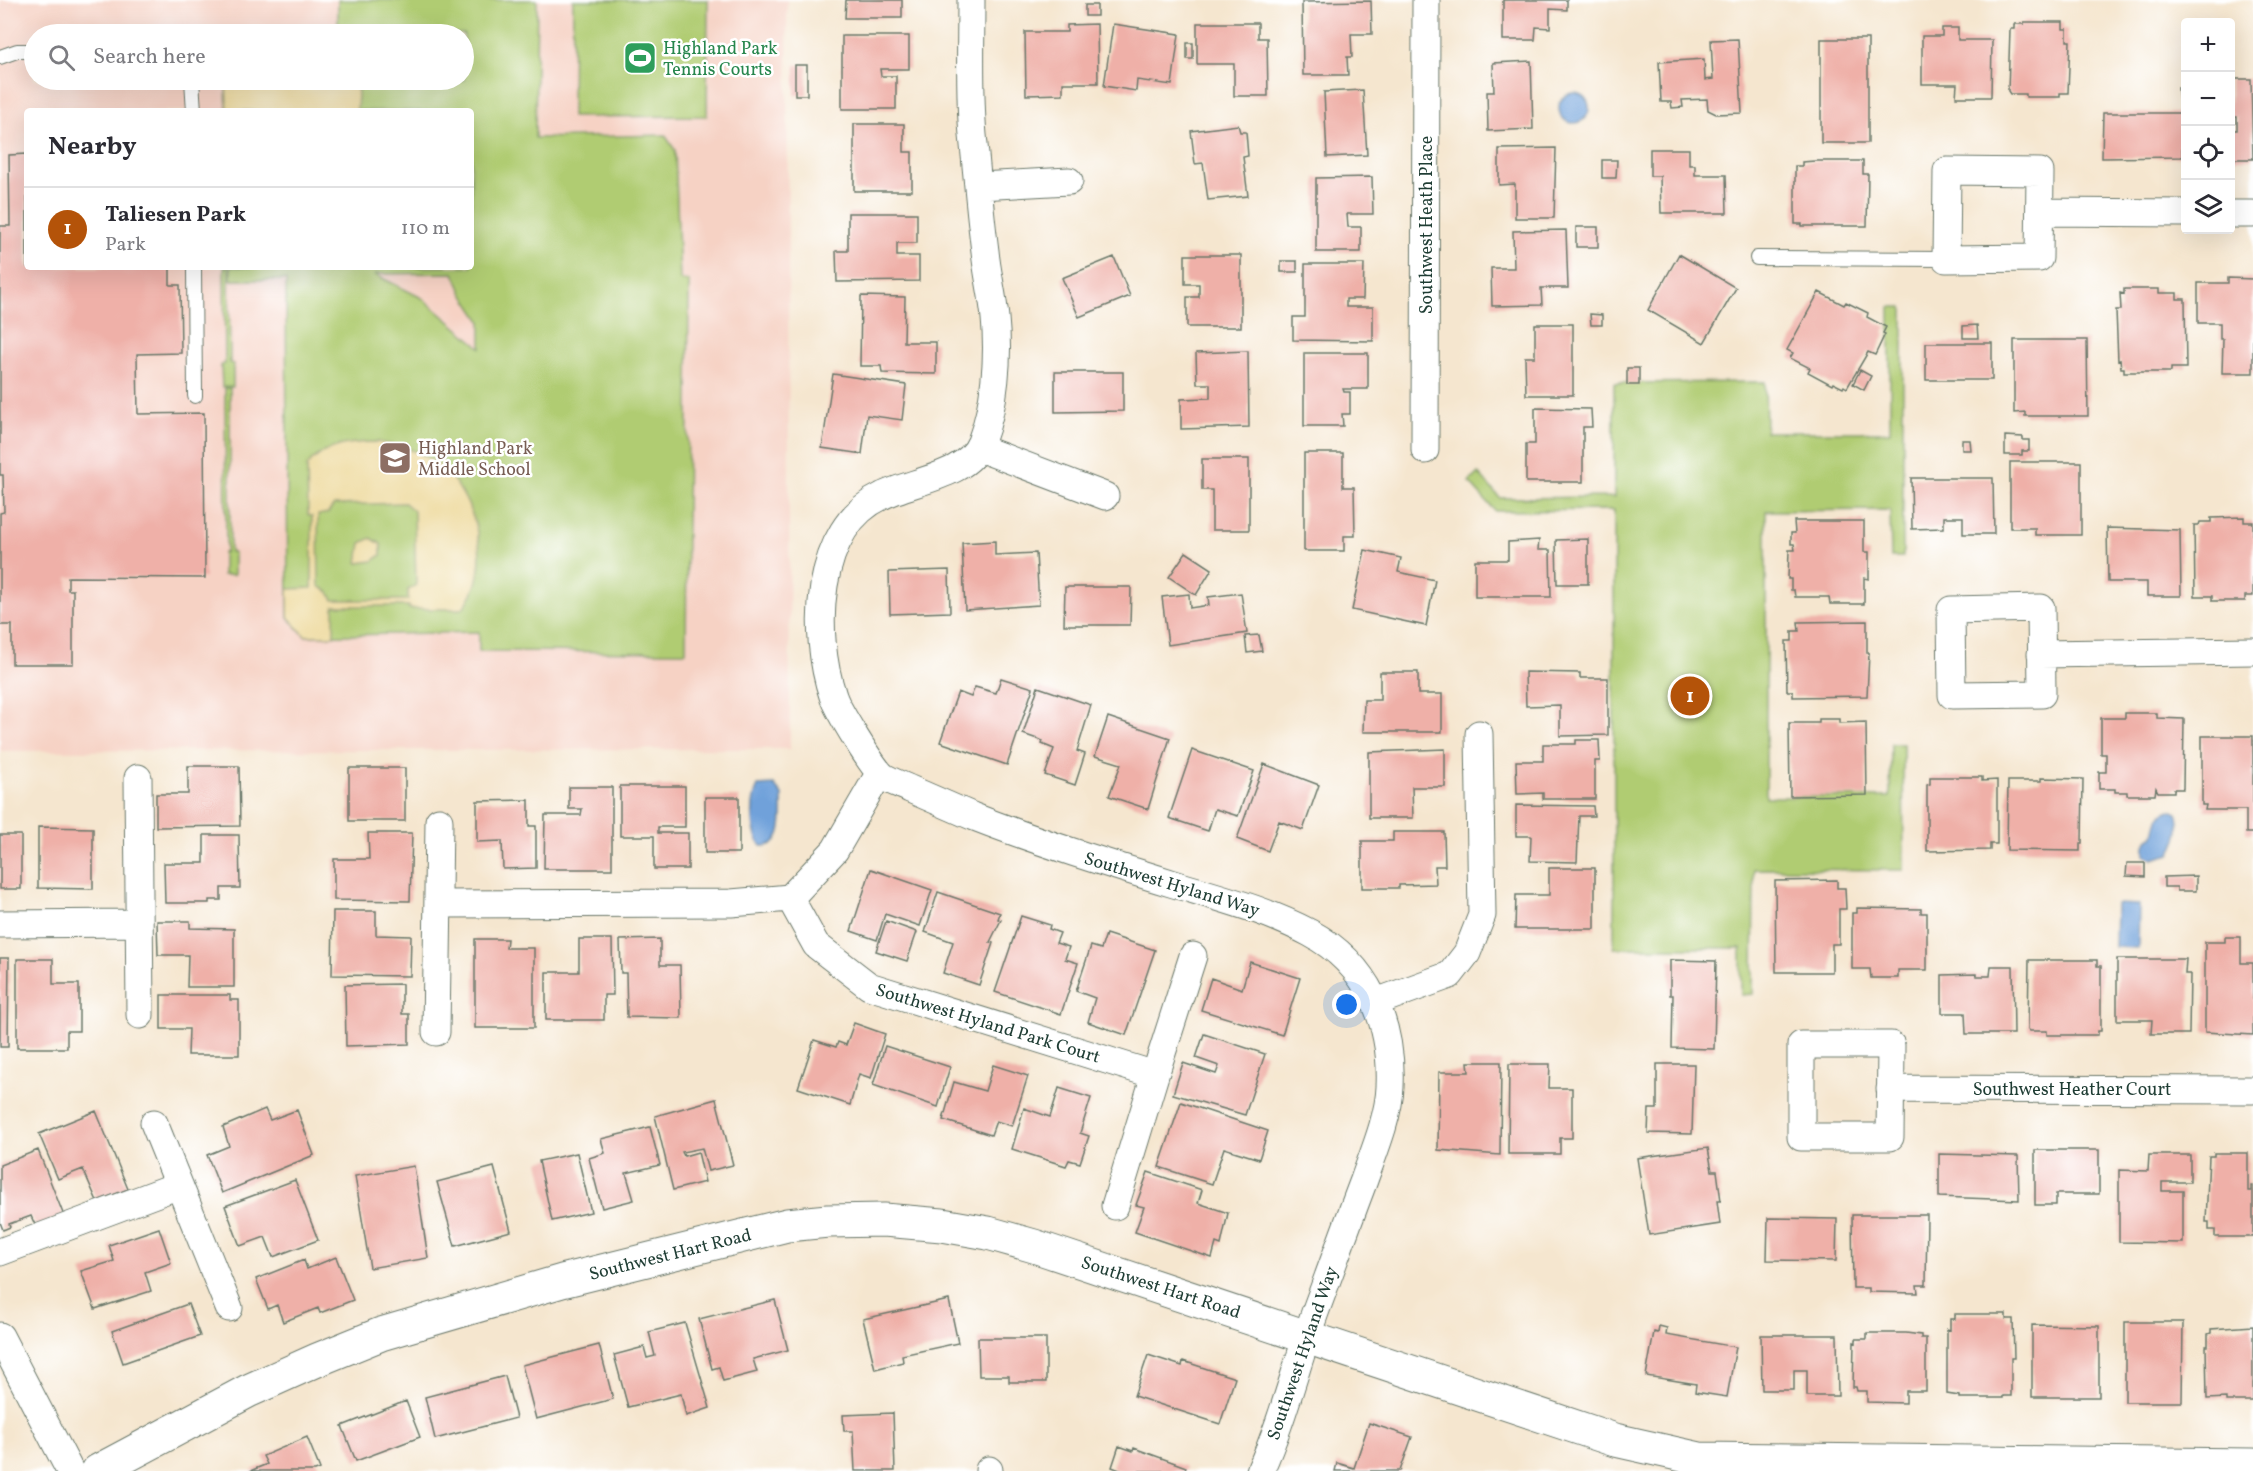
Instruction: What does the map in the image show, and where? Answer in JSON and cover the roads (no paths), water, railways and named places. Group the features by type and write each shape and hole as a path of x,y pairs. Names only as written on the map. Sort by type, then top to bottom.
{"street":[{"path":"438,904 731,903 790,898 835,850 879,774 833,698 822,643 823,592 830,555 839,538 857,514 878,497 951,470 967,461 979,448 992,393 996,320 985,252 972,128 971,0"},
{"name":"Southwest Heath Place","path":"1425,450 1426,0"},
{"path":"1947,171 2040,172 2040,212 2040,258 1946,259 1947,171"},
{"path":"979,186 1069,181"},
{"path":"2040,212 2181,213"},
{"path":"2235,214 2253,214"},
{"path":"979,448 1105,496"},
{"path":"2041,608 2041,654 2042,694 1952,695 1951,610 2041,608"},
{"path":"2041,654 2253,651"},
{"path":"1376,1002 1450,975 1467,953 1482,915 1479,734"},
{"name":"Southwest Hyland Way","path":"879,774 948,806 1035,841 1266,913 1314,935 1347,958 1365,981 1376,1002 1390,1060 1390,1091 1377,1143 1306,1336 1298,1370 1260,1471"},
{"path":"138,778 140,1015"},
{"path":"436,1032 439,820"},
{"name":"Southwest Hyland Park Court","path":"790,898 816,945 869,986 1155,1075"},
{"path":"0,924 138,923"},
{"path":"1115,1206 1193,956"},
{"path":"1801,1045 1891,1045 1890,1089 1890,1137 1801,1137 1801,1045"},
{"name":"Southwest Heather Court","path":"1890,1089 2253,1089"},
{"path":"154,1123 229,1308"},
{"path":"0,1252 179,1185"},
{"name":"Southwest Hart Road","path":"98,1471 248,1391 381,1334 562,1281 787,1225 884,1220 942,1225 988,1233 1034,1246 1615,1440 1700,1459 1763,1465 2253,1465"},
{"path":"0,1336 70,1471"}],"lane":[{"path":"0,57 24,51"},
{"path":"193,90 194,108"},
{"path":"1757,258 1946,259"},
{"path":"194,270 195,396"}],"water":[{"path":"1574,93 1580,94 1588,102 1588,114 1580,122 1574,123 1568,122 1560,114 1559,108 1560,102 1568,94"},
{"path":"774,785 782,795 781,828 775,841 761,846 754,825 755,792 758,786"},
{"path":"2170,810 2177,813 2179,829 2177,839 2170,854 2153,859 2145,855 2146,844 2154,836 2160,817"},
{"path":"2116,904 2139,905 2138,948 2115,947"}],"place":[{"name":"Highland Park Tennis Courts","path":"640,58"},
{"name":"Highland Park Middle School","path":"395,458"},
{"name":"Taliesen Park","path":"1690,696"}]}
